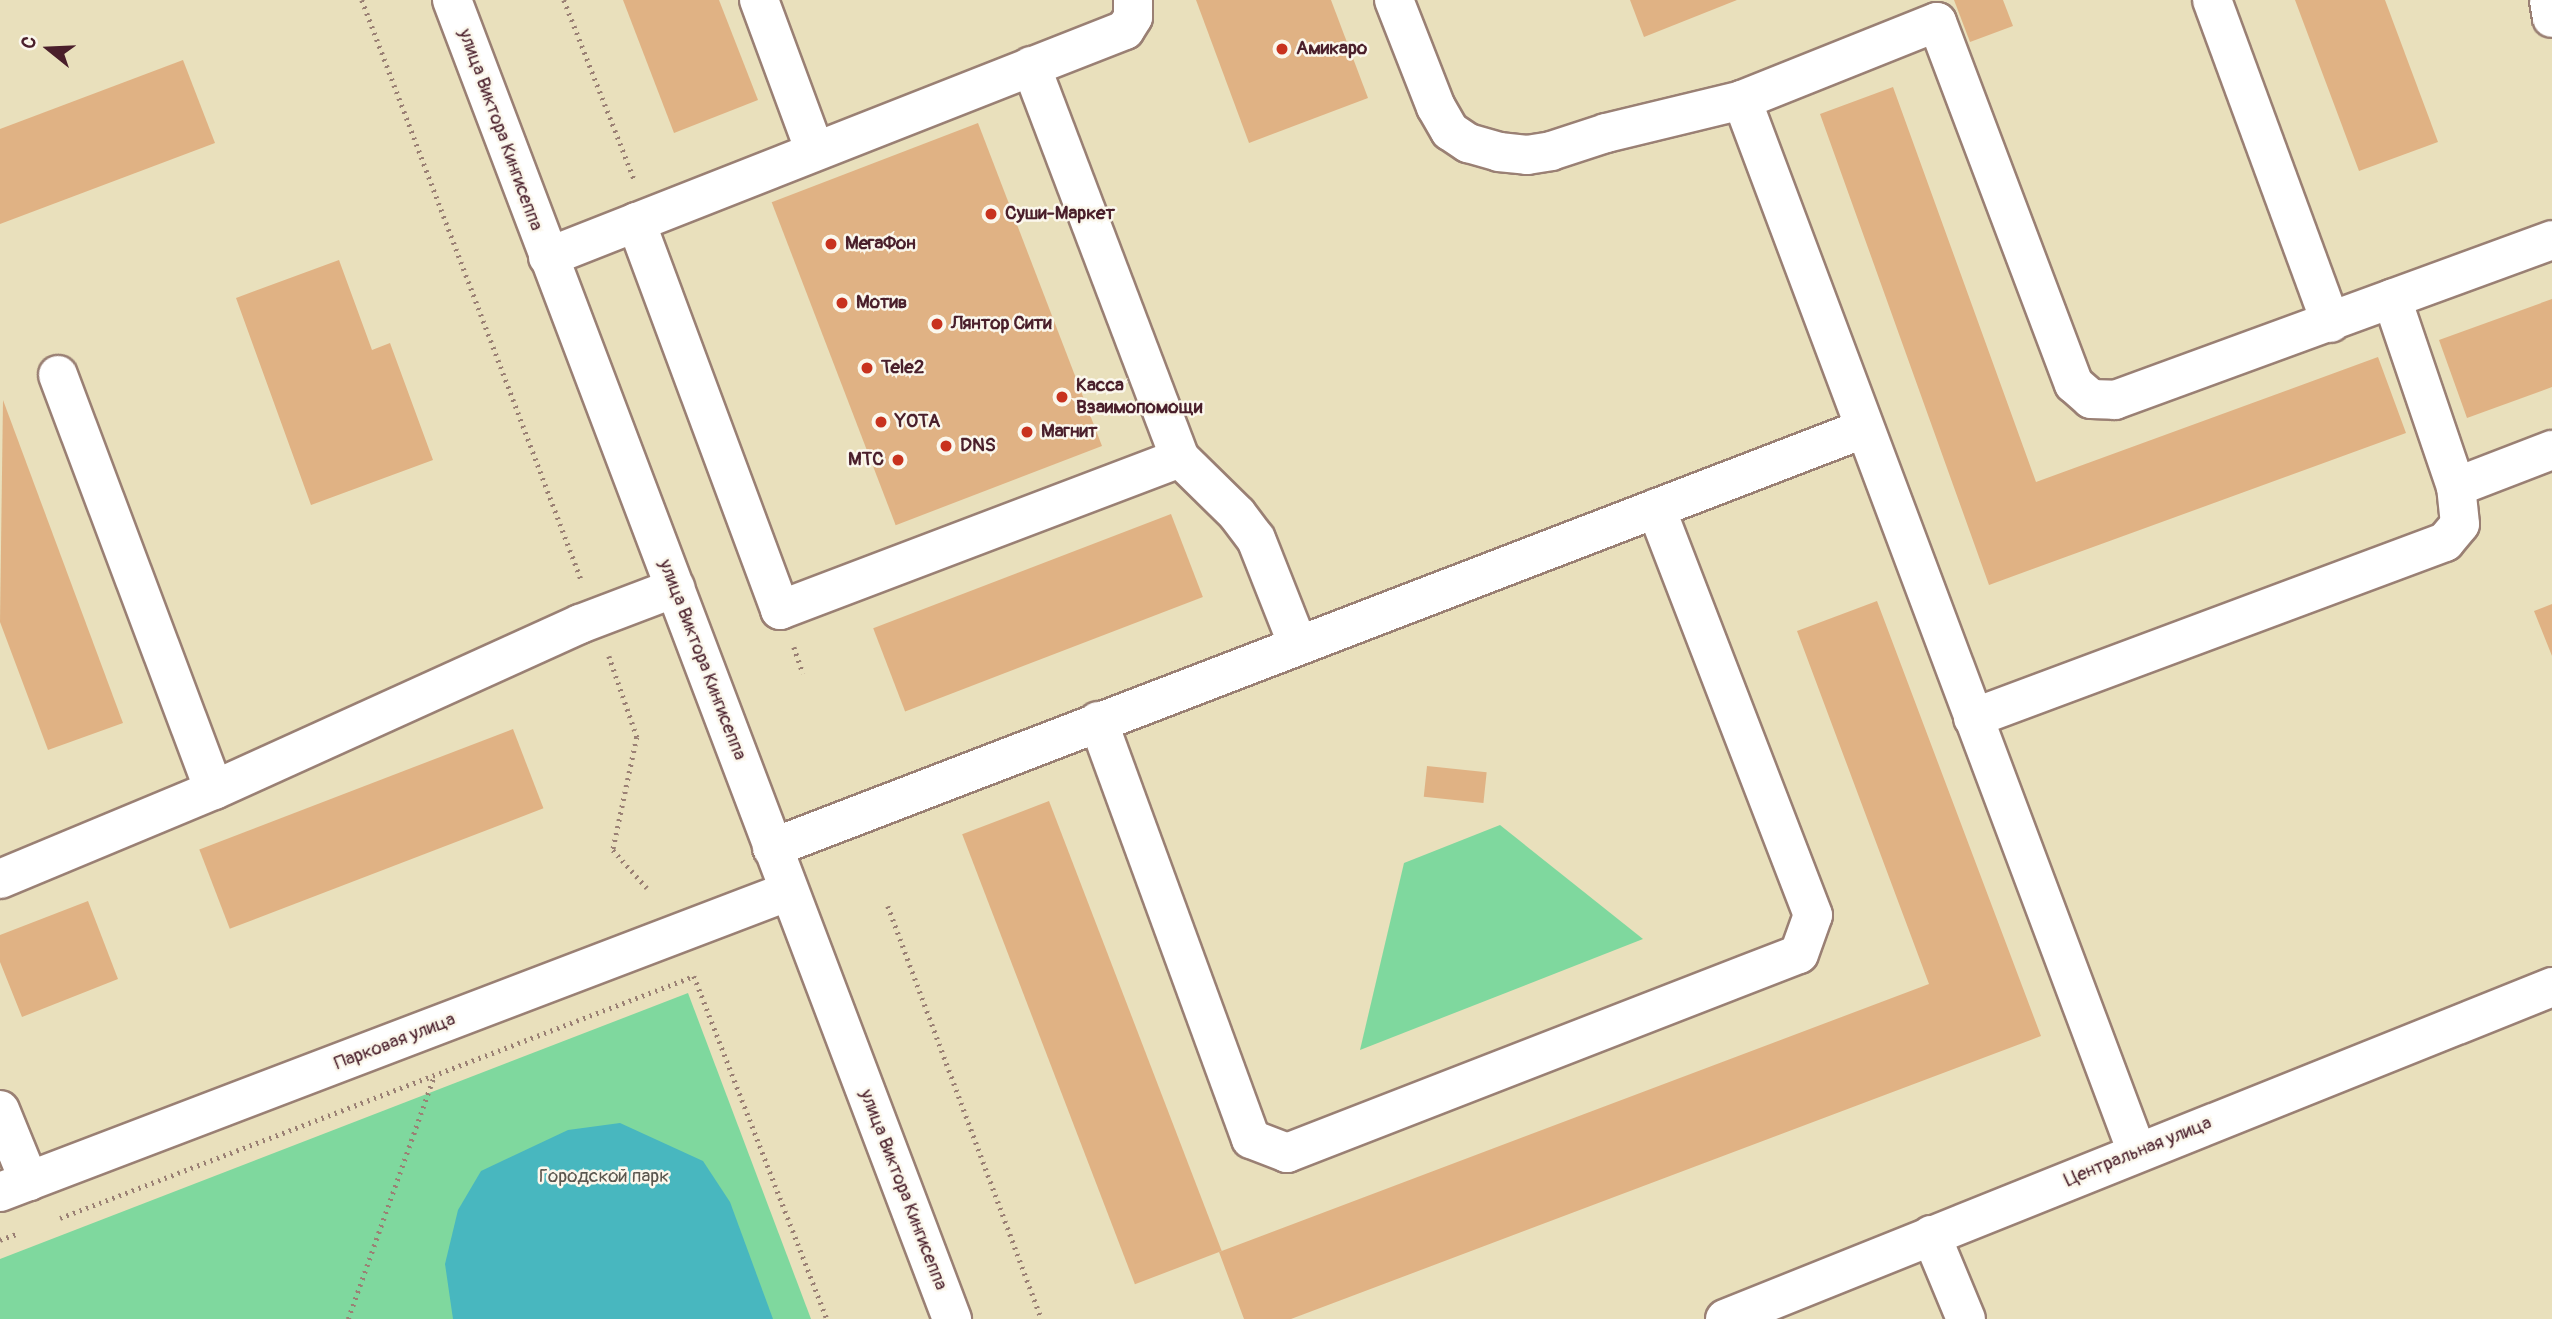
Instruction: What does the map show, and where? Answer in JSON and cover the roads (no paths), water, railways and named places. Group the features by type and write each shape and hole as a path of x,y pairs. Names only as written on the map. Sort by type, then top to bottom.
{"street":[{"name":"улица Виктора Кингисеппа","path":"452,0 953,1319"},
{"path":"759,0 814,149"},
{"path":"548,257 814,149 1125,30 1133,17 1133,0"},
{"path":"1394,0 1436,107 1450,131 1468,143 1499,152 1527,155 1742,100 1933,11 2074,384 2091,399 2115,400 2552,240"},
{"path":"2212,0 2331,323"},
{"path":"1031,66 1180,458 1237,514 1256,539 1298,645"},
{"path":"1742,100 1863,429 2137,1152"},
{"path":"636,222 780,610 1180,458"},
{"path":"1973,719 2445,542 2460,524 2456,487 2392,299"},
{"path":"58,375 214,790"},
{"path":"772,848 1863,429"},
{"path":"2456,487 2552,450"},
{"path":"1098,721 1251,1139 1287,1153 1799,954 1813,915 1656,508"},
{"path":"0,879 214,790 595,618 675,588"},
{"name":"Парковая улица","path":"14,1186 789,891"},
{"name":"Центральная улица","path":"1725,1319 2552,987"},
{"path":"0,1110 14,1186"},
{"path":"1931,1235 1966,1319"}],"water":[{"path":"620,1123 703,1161 730,1202 773,1319 453,1319 445,1264 458,1210 481,1171 568,1130"}],"place":[{"name":"Амикаро","path":"1282,49"},
{"name":"Суши-Маркет","path":"991,214"},
{"name":"МегаФон","path":"831,244"},
{"name":"Мотив","path":"842,303"},
{"name":"Лянтор Сити","path":"937,324"},
{"name":"Tele2","path":"867,368"},
{"name":"Касса Взаимопомощи","path":"1062,397"},
{"name":"YOTA","path":"881,422"},
{"name":"Магнит","path":"1027,432"},
{"name":"DNS","path":"946,446"},
{"name":"МТС","path":"898,460"}],"park label":[{"name":"Городской парк","path":"604,1177"}]}
